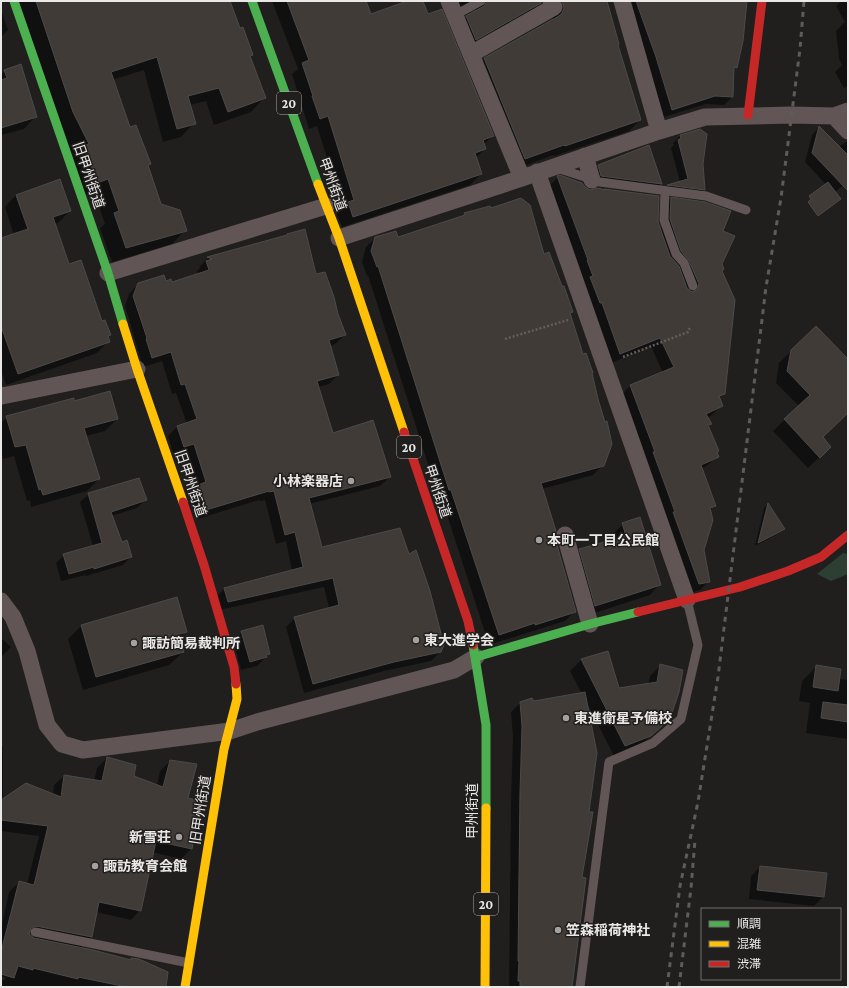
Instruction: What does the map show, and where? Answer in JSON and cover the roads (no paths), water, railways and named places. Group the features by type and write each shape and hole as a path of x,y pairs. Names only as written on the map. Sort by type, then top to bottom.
{"main road":[{"name":"旧甲州街道","path":"14,1 108,273 137,369 204,565 234,667 237,699 230,731 224,749 185,987"},
{"name":"甲州街道","path":"252,1 339,238 468,621 476,657 486,725 486,987"},
{"path":"748,115 762,1"},
{"path":"476,657 590,624 740,587 795,568 821,557 848,535"}],"street":[{"path":"471,54 554,7 551,1"},
{"path":"622,1 659,131"},
{"path":"452,8 522,178"},
{"path":"339,238 705,117 841,113 848,131"},
{"path":"585,156 592,180"},
{"path":"545,169 587,314 688,600"},
{"path":"108,273 326,206"},
{"path":"1,395 137,369"},
{"path":"564,535 590,624"},
{"path":"1,602 12,617 27,652 47,725 62,744 83,750 230,731 258,722 454,670 476,657"}],"lane":[{"path":"452,8 481,1"},
{"path":"545,169 600,182 706,196 746,210"},
{"path":"665,191 664,220 676,254 684,263 693,286"},
{"path":"580,987 609,762 653,743 681,719 698,645 688,600"},
{"path":"35,932 189,963"}],"railway":[{"path":"667,987 680,886 698,802 718,677 766,287 781,198 800,49 804,1"},
{"path":"679,987 691,888 695,840"}],"place":[{"name":"小林楽器店","path":"351,481"},
{"name":"本町一丁目公民館","path":"539,540"},
{"name":"東大進学会","path":"416,640"},
{"name":"諏訪簡易裁判所","path":"134,643"},
{"name":"東進衛星予備校","path":"566,718"},
{"name":"新雪荘","path":"179,837"},
{"name":"諏訪教育会館","path":"95,866"},
{"name":"笠森稲荷神社","path":"558,930"}]}
